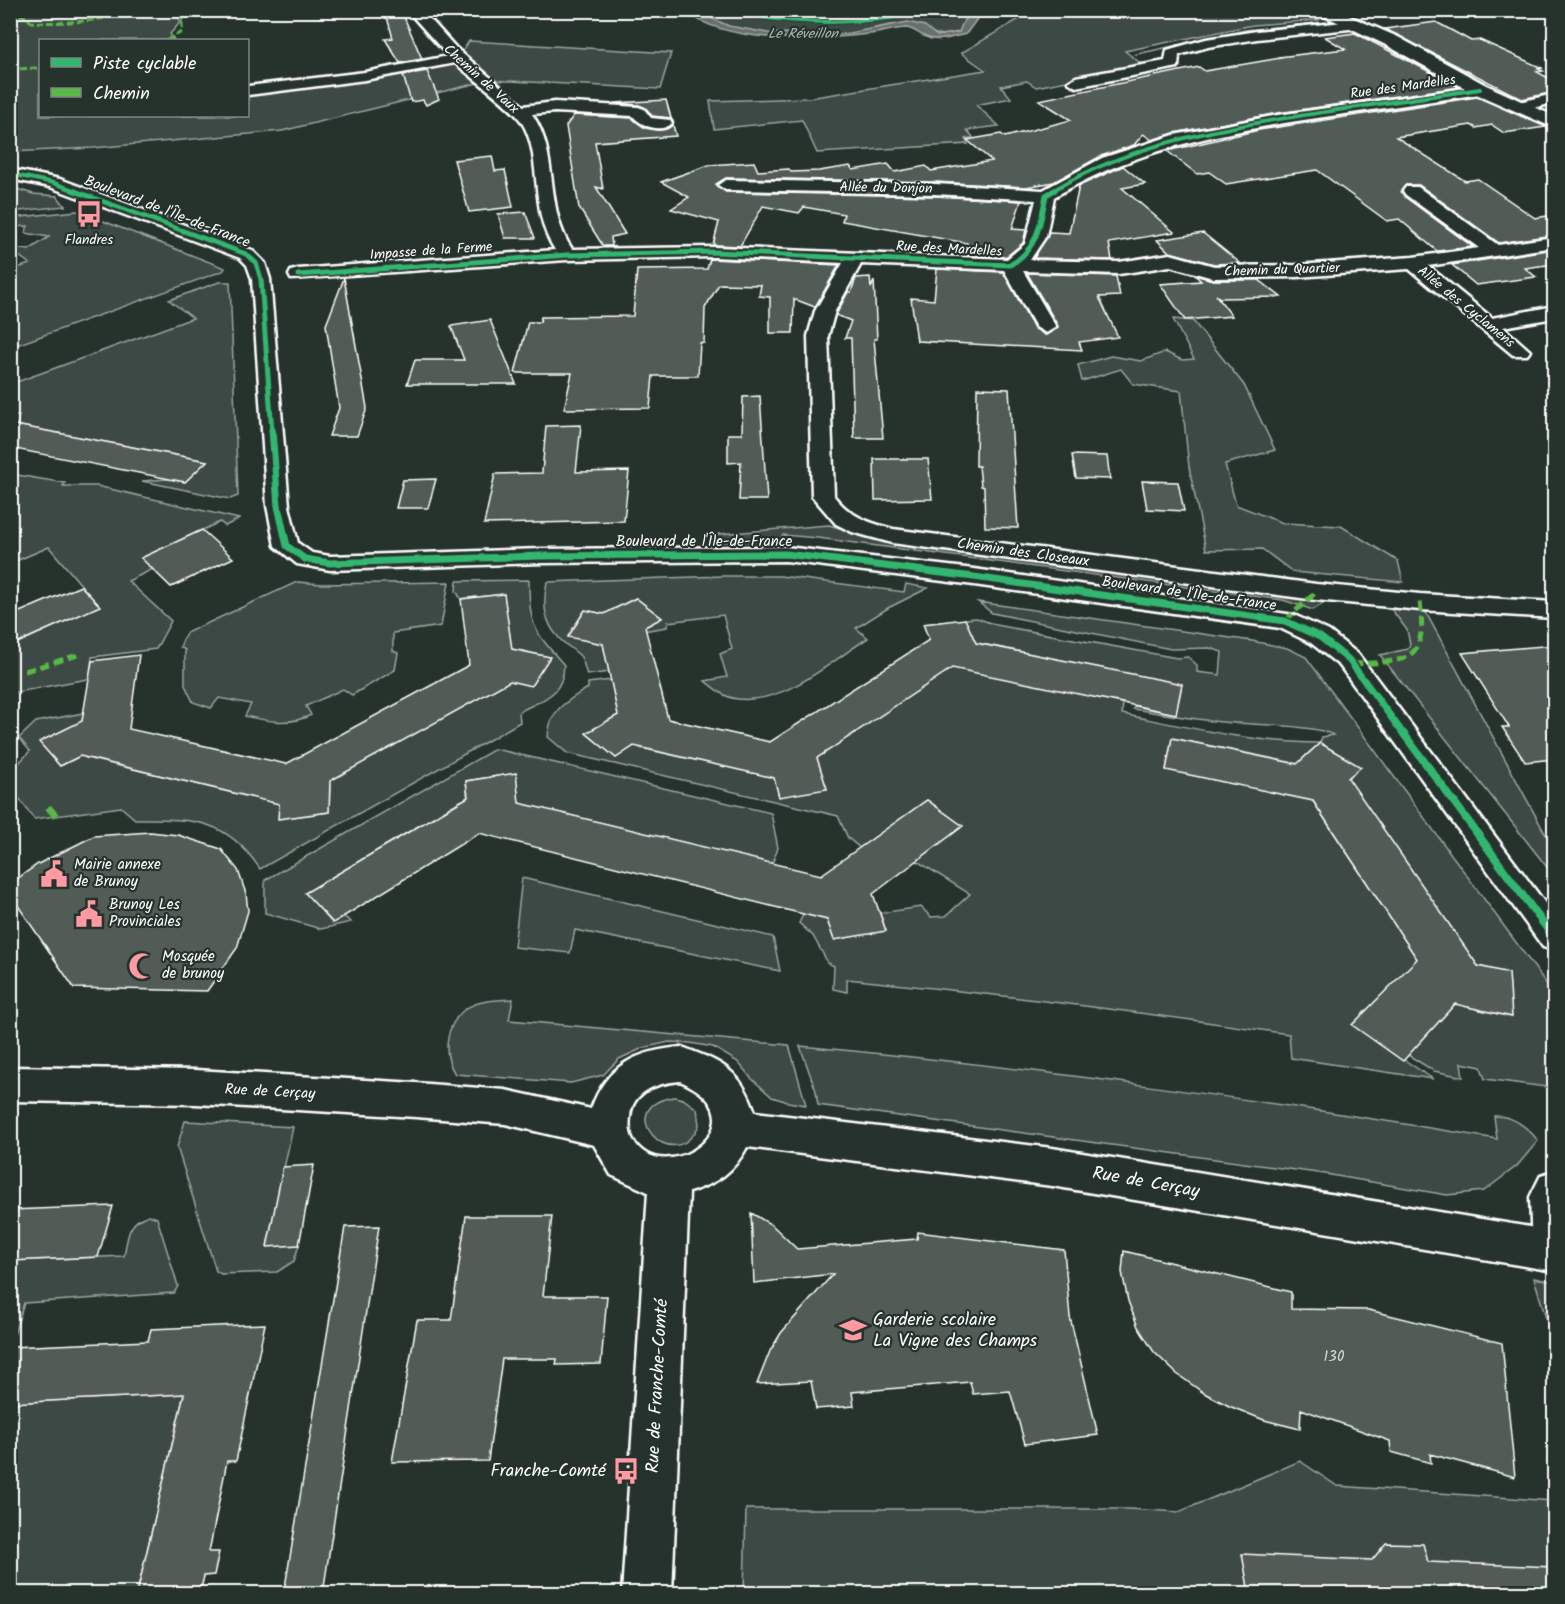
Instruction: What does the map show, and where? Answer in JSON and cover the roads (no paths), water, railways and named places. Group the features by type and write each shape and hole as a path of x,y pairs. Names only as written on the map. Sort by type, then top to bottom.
{"street":[{"name":"Chemin de Vaux","path":"414,10 437,40 529,121 537,147 544,203 560,247 567,255"},
{"path":"1320,10 1392,41 1480,89 1554,123"},
{"path":"1076,82 1173,64 1172,53 1206,43 1354,25"},
{"path":"249,91 365,76 459,58"},
{"name":"Rue des Mardelles","path":"567,255 714,252 1010,265 1026,257 1035,245 1046,195 1072,177 1154,144 1242,124 1480,89"},
{"path":"1520,106 1554,99"},
{"path":"518,111 555,106 638,112 646,122 664,123"},
{"name":"Boulevard de l'Île-de-France","path":"10,174 54,183 246,255 256,263 261,279 278,506 287,546 305,559 330,563 542,556 786,554 974,577 1285,621 1320,637 1349,660 1554,938"},
{"name":"Allée du Donjon","path":"726,185 935,189 1046,195"},
{"path":"1412,191 1496,251"},
{"name":"Chemin du Quartier","path":"1010,265 1119,268 1170,260 1213,272 1297,271 1413,263 1554,242"},
{"name":"Impasse de la Ferme","path":"298,275 567,255"},
{"name":"Chemin des Closeaux","path":"855,258 825,311 818,336 823,496 835,515 846,522 892,536 1316,592 1420,602 1554,610"},
{"name":"Allée des Cyclamens","path":"1413,263 1520,351"},
{"path":"1010,265 1046,327"},
{"path":"1490,324 1554,312"},
{"path":"682,1064 702,1070 719,1080 731,1096 736,1114 736,1128 723,1152 707,1166 686,1175 669,1178 643,1172 626,1162 614,1148 610,1116 624,1086 641,1073 661,1065 682,1064"},
{"name":"Rue de Cerçay","path":"10,1084 196,1087 427,1101 610,1116"},
{"name":"Rue de Cerçay","path":"736,1128 1052,1167 1552,1251"},
{"name":"Rue de Franche-Comté","path":"647,1593 669,1178"},
{"path":"1552,1251 1548,1197 1554,1187"}],"water":[{"name":"Le Réveillon","path":"685,11 695,11 729,26 768,33 844,34 908,22 925,26 937,36 959,32 967,16 983,11 966,34 946,39 931,39 905,28 824,38 773,38 724,30 703,22"}],"waterway":[{"path":"1136,54 1246,30 1321,23"}],"place":[{"name":"Flandres","path":"89,214"},
{"name":"Mairie annexe de Brunoy","path":"54,874"},
{"name":"Brunoy Les Provinciales","path":"89,914"},
{"name":"Mosquée de brunoy","path":"142,966"},
{"name":"Garderie scolaire La Vigne des Champs","path":"853,1330"},
{"name":"Franche-Comté","path":"626,1471"}]}
